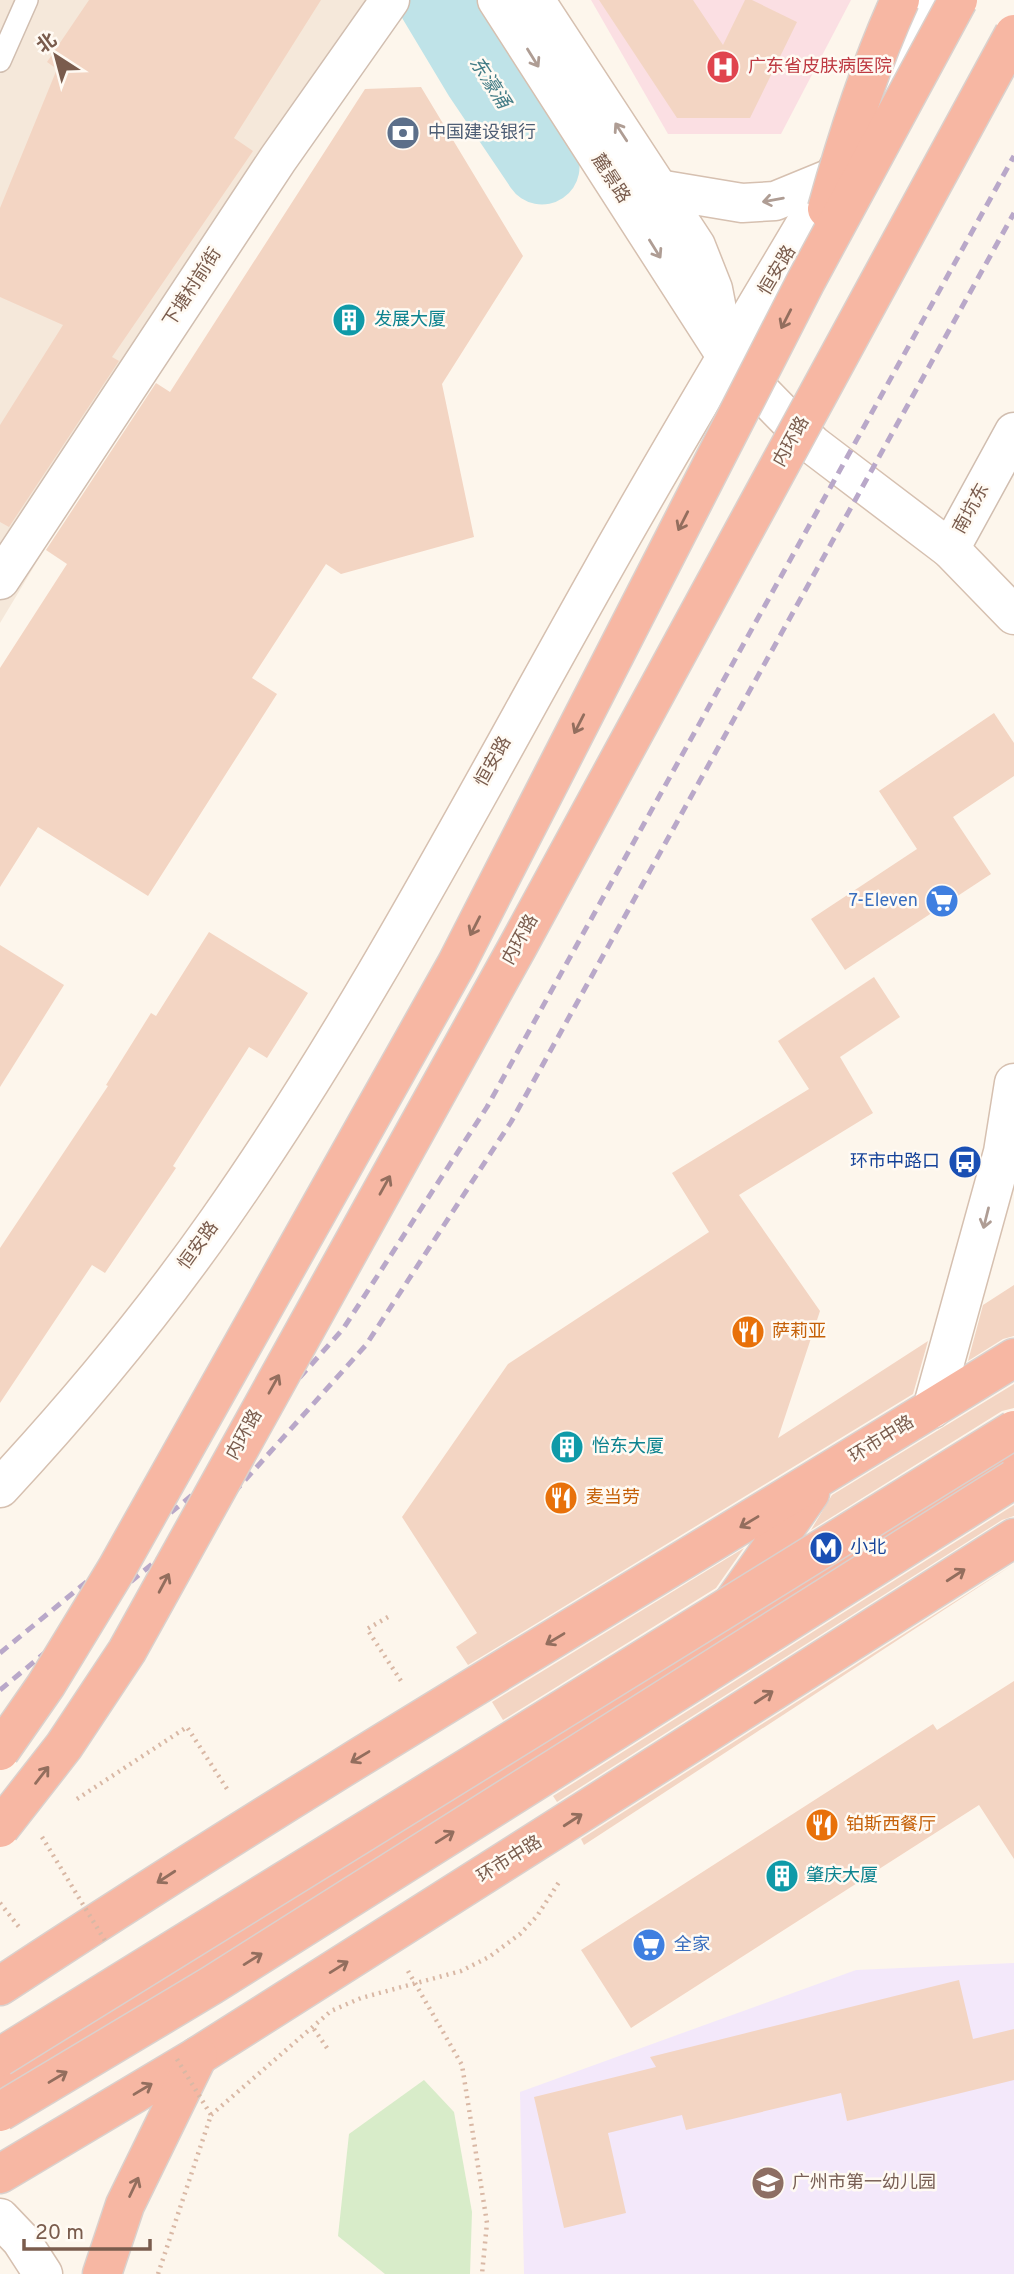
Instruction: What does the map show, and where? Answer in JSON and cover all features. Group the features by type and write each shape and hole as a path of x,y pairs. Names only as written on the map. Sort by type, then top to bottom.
{"highway":[{"path":"806,281 853,117 877,51 900,0"},
{"path":"0,1751 46,1685 116,1570 457,963 806,281 958,0"},
{"name":"内环路","path":"0,1828 64,1746 127,1651 518,946 1014,34"},
{"name":"环市中路","path":"0,1986 249,1824 819,1480 1014,1358"},
{"path":"0,2057 1014,1430"},
{"path":"0,2082 697,1653 1014,1454"},
{"path":"0,2112 212,1985 1014,1479"},
{"path":"697,1653 819,1480"},
{"name":"环市中路","path":"0,2174 198,2056 388,1937 1014,1538"},
{"path":"0,2006 44,1967 130,1900"},
{"path":"102,2274 125,2205 198,2056"}],"street":[{"name":"下塘村前街","path":"0,580 278,159 390,0"},
{"name":"麓景路","path":"496,0 726,356 813,445 950,549 1014,615"},
{"name":"麓景路","path":"535,0 696,246 713,289 726,356"},
{"name":"恒安路","path":"0,1488 86,1391 156,1305 272,1141 403,924 726,356 836,176 936,0"},
{"path":"658,189 742,204 775,201 836,176"},
{"name":"南坑东","path":"950,549 1014,432"},
{"path":"932,1409 1008,1164 1014,1083"},
{"path":"0,2218 21,2240 43,2274"}],"lane":[{"path":"0,61 27,0"}],"path":[{"path":"388,1617 367,1629 424,1718"},
{"path":"70,1804 187,1727 249,1824"},
{"path":"211,2115 331,2011 361,1998 461,1972 489,1957 528,1925 561,1879"},
{"path":"0,1903 26,1936"},
{"path":"388,1937 462,2065 487,2223 482,2274"}],"shaded area":[{"path":"0,0 375,0 0,623"},
{"name":"广东省皮肤病医院","path":"591,0 851,0 781,134 668,134"},
{"name":"广州市第一幼儿园","path":"1014,1963 1014,2274 524,2274 520,2092 856,1970"}],"green space":[{"path":"424,2080 454,2112 472,2212 470,2274 385,2274 338,2236 349,2134"}],"building":[{"path":"89,0 321,0 234,138 253,151 112,357 119,361 9,527 0,522 0,425 63,325 0,297 0,208 57,69 47,62"},
{"path":"599,0 693,0 723,45 745,0 752,0 797,22 750,118 677,118"},
{"path":"421,87 523,256 442,384 474,537 341,574 326,564 252,678 277,694 148,896 38,827 0,887 0,668 67,564 46,550 156,383 170,392 365,89"},
{"path":"994,713 1014,743 1014,776 953,817 991,874 845,970 811,919 917,849 879,791"},
{"path":"209,932 308,993 267,1058 249,1047 173,1166 176,1168 105,1273 92,1265 0,1403 0,1248 108,1086 106,1085 151,1013 156,1016"},
{"path":"0,945 64,985 0,1087"},
{"path":"874,977 900,1017 840,1057 873,1113 739,1195 820,1311 778,1438 928,1341 913,1394 468,1665 456,1647 477,1633 402,1517 508,1364 709,1232 672,1173 809,1089 778,1041"},
{"path":"1014,1285 1014,1336 1003,1339 968,1361 983,1305"},
{"path":"1014,1384 1014,1408 1002,1411 811,1530 832,1495"},
{"path":"1014,1505 1014,1516 1002,1520 557,1802 553,1796"},
{"path":"744,1548 716,1588 503,1720 492,1702"},
{"path":"1014,1564 584,1845 581,1839"},
{"name":"肇庆大厦","path":"1014,1681 1014,1859 979,1805 631,2028 581,1950 933,1724 937,1730"},
{"path":"959,1980 973,2039 1014,2029 1014,2080 847,2121 841,2093 686,2130 682,2115 608,2133 626,2213 564,2228 534,2097 656,2067 650,2057"}],"waterway":[{"name":"东濠涌","path":"435,0 480,75 542,167"}],"railway":[{"path":"0,1653 202,1487 343,1329 487,1107 1014,156"},
{"path":"0,1690 221,1507 366,1345 511,1122 1014,213"}],"place":[{"name":"广东省皮肤病医院","path":"723,67"},
{"name":"中国建设银行","path":"403,133"},
{"name":"发展大厦","path":"349,320"},
{"name":"7-Eleven","path":"942,901"},
{"name":"环市中路口","path":"965,1162"},
{"name":"萨莉亚","path":"748,1332"},
{"name":"怡东大厦","path":"567,1447"},
{"name":"麦当劳","path":"561,1498"},
{"name":"小北","path":"826,1548"},
{"name":"铂斯西餐厅","path":"822,1825"},
{"name":"肇庆大厦","path":"782,1876"},
{"name":"全家","path":"649,1945"},
{"name":"广州市第一幼儿园","path":"768,2183"}]}
